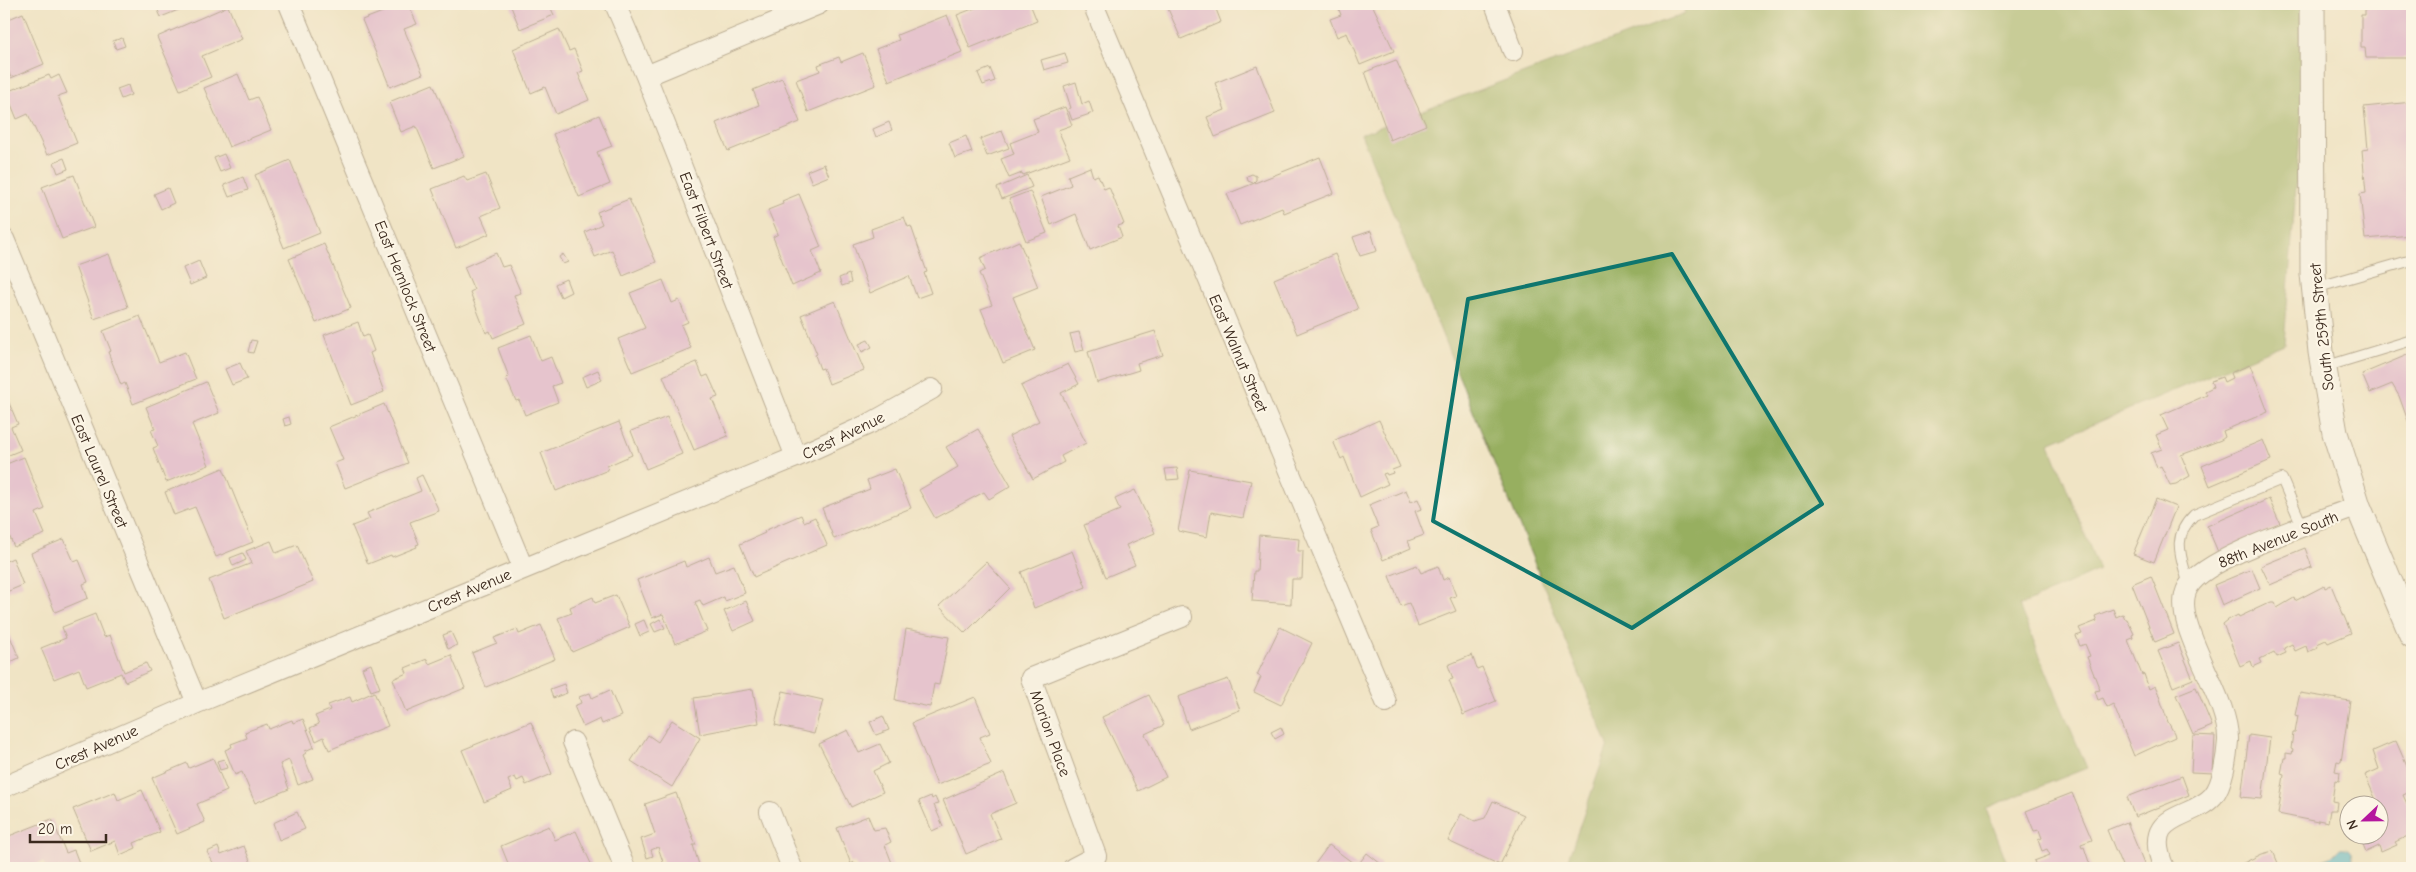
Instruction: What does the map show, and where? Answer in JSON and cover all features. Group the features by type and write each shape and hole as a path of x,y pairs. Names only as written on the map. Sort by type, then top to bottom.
{"street":[{"name":"East Hemlock Street","path":"289,4 523,568"},
{"name":"East Filbert Street","path":"615,4 646,76 796,458"},
{"path":"646,76 818,4"},
{"name":"East Walnut Street","path":"1093,4 1386,702"},
{"path":"1495,4 1513,51"},
{"name":"South 259th Street","path":"2312,4 2315,288 2324,367 2335,433 2358,506 2401,599 2412,635"},
{"name":"East Laurel Street","path":"4,238 197,703"},
{"name":"Crest Avenue","path":"4,787 197,703 523,568 796,458 871,423 932,389"},
{"name":"88th Avenue South","path":"2189,586 2206,570 2221,561 2358,506"},
{"path":"2164,868 2158,849 2162,831 2172,818 2204,803 2212,796 2220,779 2228,741 2225,718 2218,694 2188,628 2184,597 2189,586"},
{"name":"Marion Place","path":"1073,868 1096,856 1031,678 1182,617"},
{"path":"573,742 625,868"},
{"path":"770,812 792,868"}],"lane":[{"path":"2315,288 2412,260"},
{"path":"2324,367 2412,340"},
{"path":"2189,586 2179,548 2180,534 2186,523 2194,515 2282,479 2303,528"}],"highlighted area":[{"path":"1672,254 1822,504 1632,628 1433,521 1468,299"}],"green space":[{"path":"1682,4 2310,4 2284,344 2049,443 2099,570 2019,606 2087,768 1986,808 2009,868 1565,868 1608,745 1361,134 1685,13"}],"water":[{"path":"2340,848 2351,851 2353,858 2350,862 2337,868 2316,868 2315,863 2331,857"}],"building":[{"path":"155,4 193,4 161,17"},
{"path":"403,4 408,4 417,24 404,29 423,74 390,87 362,20"},
{"path":"510,4 549,4 554,15 520,29"},
{"path":"979,4 1030,4 1037,21 970,48 957,15 980,6"},
{"path":"1166,4 1214,4 1221,22 1181,39"},
{"path":"1337,4 1372,4 1394,51 1360,65 1347,33 1337,37 1330,19 1341,15"},
{"path":"2365,4 2412,4 2412,58 2366,58 2365,48 2361,48 2361,15 2365,15"},
{"path":"228,6 242,39 202,56 211,77 180,90 157,37"},
{"path":"23,13 44,64 11,78 4,60 4,21"},
{"path":"947,15 962,52 889,81 876,49 899,40 897,35"},
{"path":"559,29 569,51 574,49 583,71 578,73 589,100 556,114 545,87 531,93 513,49"},
{"path":"122,38 125,46 116,49 113,41"},
{"path":"863,53 876,85 808,112 796,80 820,71 818,65 839,57 841,62"},
{"path":"1065,53 1068,63 1044,70 1041,60"},
{"path":"1396,60 1426,125 1390,140 1365,72"},
{"path":"1257,66 1275,113 1215,137 1207,117 1225,110 1215,83"},
{"path":"990,68 995,81 983,85 978,73"},
{"path":"238,74 249,100 257,97 271,130 229,147 204,88"},
{"path":"49,75 51,79 59,75 67,93 58,96 77,143 47,155 28,114 17,119 6,92"},
{"path":"782,78 800,122 728,151 716,123 759,105 753,90"},
{"path":"1076,82 1082,104 1089,101 1093,113 1072,120 1068,109 1071,108 1064,86"},
{"path":"433,84 464,156 434,168 416,126 401,132 389,102"},
{"path":"128,85 131,95 121,99 117,89"},
{"path":"2412,102 2412,235 2365,239 2360,194 2366,193 2362,150 2368,149 2364,107"},
{"path":"1065,107 1072,125 1058,130 1070,157 1023,175 1022,173 1009,178 1001,159 1014,154 1010,143 1038,132 1033,119"},
{"path":"599,115 612,146 597,152 610,184 579,197 553,134"},
{"path":"889,122 892,130 876,137 873,129"},
{"path":"1002,131 1009,148 987,156 980,139"},
{"path":"966,136 972,152 955,158 949,143"},
{"path":"224,154 230,168 220,172 214,158"},
{"path":"1320,157 1334,193 1284,213 1282,208 1240,225 1227,194"},
{"path":"64,158 68,169 58,173 54,162"},
{"path":"290,160 320,233 284,248 255,175"},
{"path":"824,164 829,176 812,183 807,171"},
{"path":"1090,167 1093,177 1098,175 1104,189 1109,187 1124,224 1118,226 1122,237 1090,250 1076,214 1051,225 1041,197 1071,185 1068,176"},
{"path":"486,174 500,208 481,216 489,234 456,248 432,189 464,176 467,181"},
{"path":"1252,174 1256,176 1256,180 1253,183 1248,181 1247,176"},
{"path":"74,175 94,227 62,239 42,187"},
{"path":"1027,175 1032,187 1002,199 997,188"},
{"path":"243,177 248,190 229,197 224,185"},
{"path":"168,188 174,203 161,209 154,194"},
{"path":"1030,191 1047,233 1026,241 1009,199"},
{"path":"799,194 821,247 812,251 821,273 792,286 773,237 778,234 768,210 783,204 782,201"},
{"path":"629,199 656,262 623,276 612,250 595,257 585,232 602,224 597,212"},
{"path":"904,217 908,227 911,226 927,272 924,273 931,293 917,298 909,276 870,293 853,244 873,237 871,229"},
{"path":"1371,231 1377,251 1360,256 1353,237"},
{"path":"1019,241 1038,287 1013,297 1035,350 1003,363 981,309 992,305 979,273 985,270 980,258"},
{"path":"324,244 351,308 316,323 289,259"},
{"path":"496,253 502,267 509,265 521,293 514,295 526,324 493,338 490,331 486,333 470,292 474,290 464,267"},
{"path":"109,254 128,307 94,319 75,266"},
{"path":"563,254 568,262 563,264 559,257"},
{"path":"1335,254 1358,309 1297,334 1274,279"},
{"path":"199,261 206,278 190,285 183,268"},
{"path":"849,274 851,283 842,286 839,278"},
{"path":"566,279 571,292 561,297 555,284"},
{"path":"663,280 672,303 679,300 688,322 681,325 691,348 632,372 618,339 645,328 630,293"},
{"path":"835,301 864,370 829,384 823,368 820,369 815,355 817,354 801,315"},
{"path":"140,316 159,362 185,352 196,379 133,404 125,383 121,385 108,352 111,351 103,331"},
{"path":"358,322 363,337 368,335 374,351 370,353 384,392 351,405 324,335"},
{"path":"1155,331 1163,355 1137,363 1139,370 1097,383 1088,352"},
{"path":"1079,332 1084,350 1075,352 1070,334"},
{"path":"531,335 541,361 551,357 561,383 552,386 558,402 525,415 519,400 516,401 506,378 509,377 498,348"},
{"path":"251,340 257,341 253,353 248,352"},
{"path":"868,340 872,347 862,352 859,344"},
{"path":"2412,353 2412,432 2399,396 2392,384 2370,393 2362,374"},
{"path":"697,362 703,377 708,375 718,397 712,399 728,436 694,450 663,376"},
{"path":"240,363 247,379 232,385 225,369"},
{"path":"1068,364 1079,384 1061,393 1086,443 1061,456 1064,462 1033,479 1009,436 1039,421 1021,386"},
{"path":"2250,365 2268,412 2223,431 2225,437 2221,440 2181,455 2190,476 2176,484 2170,485 2161,466 2157,468 2151,453 2162,449 2156,435 2168,430 2161,415 2207,395 2205,391 2213,387 2211,381 2222,377 2224,382 2232,378 2230,373"},
{"path":"598,370 602,380 586,387 582,377"},
{"path":"206,382 219,413 192,424 209,465 166,482 153,448 158,446 151,430 155,429 146,407"},
{"path":"6,396 18,424 11,427 21,450 4,457 4,397"},
{"path":"384,404 408,463 345,488 335,463 343,460 329,427"},
{"path":"289,417 291,424 285,426 283,419"},
{"path":"667,417 682,454 646,469 631,431"},
{"path":"1379,420 1400,467 1392,470 1393,473 1383,474 1388,484 1360,497 1344,457 1341,459 1333,441"},
{"path":"619,422 632,455 607,466 608,470 556,491 541,453"},
{"path":"978,429 1011,486 989,499 984,492 935,518 919,490 958,467 946,447"},
{"path":"2263,440 2271,460 2210,486 2202,466"},
{"path":"24,457 45,509 36,513 45,534 14,547 4,523 4,465"},
{"path":"223,468 253,542 216,557 195,507 174,515 165,492"},
{"path":"1177,468 1179,479 1167,480 1165,469"},
{"path":"895,469 911,508 834,539 822,508 870,489 867,480"},
{"path":"1190,470 1251,481 1243,518 1211,512 1207,537 1178,531"},
{"path":"422,475 439,511 410,522 419,544 416,545 417,547 392,557 391,555 368,564 352,526 370,519 367,513 421,491 416,478"},
{"path":"1135,490 1155,533 1126,545 1135,565 1106,577 1084,525 1120,510 1115,499"},
{"path":"1406,490 1411,502 1418,499 1422,509 1415,511 1424,535 1408,541 1411,548 1383,560 1371,530 1378,527 1369,505"},
{"path":"2156,499 2176,507 2154,562 2133,554"},
{"path":"2269,499 2281,526 2218,552 2207,526"},
{"path":"801,515 804,522 815,517 827,545 754,577 740,544"},
{"path":"1259,535 1299,539 1298,551 1303,551 1302,579 1292,579 1291,604 1252,601 1254,571 1257,571"},
{"path":"64,539 74,562 79,560 88,582 83,584 88,598 55,612 31,553"},
{"path":"271,541 276,553 297,545 313,582 224,618 209,580 252,563 246,551"},
{"path":"2305,548 2312,567 2270,585 2261,566"},
{"path":"1072,551 1086,587 1034,608 1021,572"},
{"path":"243,553 246,560 233,566 230,558"},
{"path":"709,557 715,572 734,565 745,593 725,601 724,597 703,606 700,600 695,602 707,631 675,644 663,614 652,618 637,580 684,561 686,567"},
{"path":"13,558 23,585 4,593 4,562"},
{"path":"986,562 1010,588 965,633 939,606"},
{"path":"1417,565 1421,573 1438,566 1443,580 1449,577 1456,596 1450,598 1456,611 1418,626 1409,603 1401,606 1389,576"},
{"path":"2252,569 2260,588 2222,605 2214,585"},
{"path":"2151,576 2174,634 2155,642 2132,584"},
{"path":"2331,585 2351,633 2328,643 2326,640 2317,644 2318,647 2308,652 2306,646 2295,651 2292,644 2284,648 2286,653 2277,657 2274,652 2260,659 2262,663 2253,667 2251,661 2240,666 2223,624 2238,615 2239,617 2271,602 2274,602 2277,608 2294,598 2295,601 2324,586 2325,588"},
{"path":"616,595 630,627 572,652 558,618 572,613 570,607 593,597 595,603"},
{"path":"746,601 755,621 733,631 724,611"},
{"path":"2113,609 2116,617 2123,614 2125,619 2127,619 2134,634 2132,635 2133,638 2128,640 2142,675 2144,674 2149,689 2155,686 2175,737 2134,756 2113,704 2107,707 2103,698 2098,700 2095,691 2100,690 2087,657 2090,656 2085,644 2080,646 2076,636 2082,634 2079,628 2097,621 2095,616"},
{"path":"95,614 104,637 110,635 124,672 146,663 150,671 125,682 121,673 86,687 79,669 54,679 41,648 66,638 62,627"},
{"path":"660,619 665,628 655,632 651,624"},
{"path":"644,620 649,632 640,636 635,624"},
{"path":"541,625 555,659 486,687 472,653 497,643 494,638 517,629 519,634"},
{"path":"1280,627 1312,643 1281,705 1254,692 1261,677 1257,675"},
{"path":"7,629 19,658 4,665 4,631"},
{"path":"906,629 949,637 939,685 934,684 930,707 895,700"},
{"path":"451,632 457,645 448,649 443,635"},
{"path":"2178,643 2193,679 2173,687 2158,651"},
{"path":"451,655 465,688 406,712 393,679 407,673 405,668 427,659 429,664"},
{"path":"1472,655 1477,669 1482,667 1496,701 1463,715 1449,680 1453,679 1448,665"},
{"path":"371,664 380,688 371,691 362,668"},
{"path":"1228,679 1240,710 1189,729 1178,697"},
{"path":"564,684 567,693 553,698 550,689"},
{"path":"2196,687 2212,726 2193,734 2176,695"},
{"path":"753,689 759,723 700,734 694,698"},
{"path":"610,690 621,716 602,724 600,719 583,727 574,706 581,703 579,697 590,693 592,698"},
{"path":"783,691 823,700 814,734 775,725"},
{"path":"374,692 388,726 329,750 324,737 316,741 310,728 319,724 315,716 330,710 328,705 350,697 352,702"},
{"path":"2300,693 2350,701 2341,762 2337,761 2335,771 2340,772 2339,781 2335,780 2332,801 2337,802 2336,810 2330,810 2328,822 2318,820 2318,822 2278,814 2284,775 2281,774 2286,753 2292,754 2293,750 2291,749 2293,733 2295,733 2298,716 2295,715"},
{"path":"1149,695 1164,725 1145,734 1166,777 1138,791 1102,717"},
{"path":"975,697 990,733 980,737 991,764 937,785 912,723"},
{"path":"883,716 889,730 876,735 870,722"},
{"path":"303,719 314,747 305,751 306,753 303,755 313,779 298,785 289,760 280,764 289,789 255,803 242,772 235,775 225,750 232,747 231,744 247,738 245,732 267,724 269,729 292,720 293,723"},
{"path":"672,720 700,738 672,787 631,761 648,735 658,742"},
{"path":"531,722 552,774 526,785 523,778 517,781 515,777 508,780 512,790 484,802 462,750"},
{"path":"1281,727 1284,734 1275,739 1271,732"},
{"path":"848,730 859,753 880,744 889,763 873,771 883,792 851,807 819,744"},
{"path":"2193,735 2215,736 2213,773 2191,772"},
{"path":"2249,735 2270,738 2262,799 2241,797"},
{"path":"2396,741 2412,778 2412,791 2403,795 2409,808 2412,807 2412,834 2395,842 2397,845 2381,852 2379,846 2366,852 2363,844 2388,844 2388,794 2373,794 2365,775 2379,769 2373,751"},
{"path":"213,758 227,791 197,804 205,822 177,834 152,778 187,763 189,768"},
{"path":"224,759 227,768 220,770 217,761"},
{"path":"1004,773 1016,803 990,814 1001,839 966,854 943,800"},
{"path":"2182,776 2189,795 2135,817 2127,797"},
{"path":"142,790 160,832 134,843 136,848 120,855 115,841 91,851 73,809 115,792 118,800"},
{"path":"676,793 696,845 693,845 700,868 665,868 658,847 651,850 653,856 647,858 641,839 655,834 645,804"},
{"path":"2072,793 2092,840 2081,844 2082,848 2084,847 2091,868 2037,868 2034,861 2050,855 2047,849 2042,851 2038,840 2042,838 2039,830 2034,831 2026,811"},
{"path":"931,796 932,799 935,797 938,804 934,805 943,826 932,831 919,801"},
{"path":"1493,801 1524,815 1500,865 1448,841 1461,814 1475,821 1485,818"},
{"path":"297,812 305,829 279,840 273,823"},
{"path":"868,816 874,830 885,828 891,842 885,845 894,868 857,868 854,862 851,864 837,828"},
{"path":"52,819 66,853 74,850 81,868 46,868 43,862 28,868 4,868 4,838"},
{"path":"2127,822 2146,868 2123,868 2107,830"},
{"path":"549,826 555,840 576,831 593,868 510,868 501,846"},
{"path":"1329,845 1357,866 1367,853 1381,864 1378,868 1312,868"},
{"path":"244,846 253,868 216,868 207,852 218,847 221,855"},
{"path":"2273,851 2280,868 2233,868 2262,854"},
{"path":"2196,862 2198,868 2180,868"}]}
